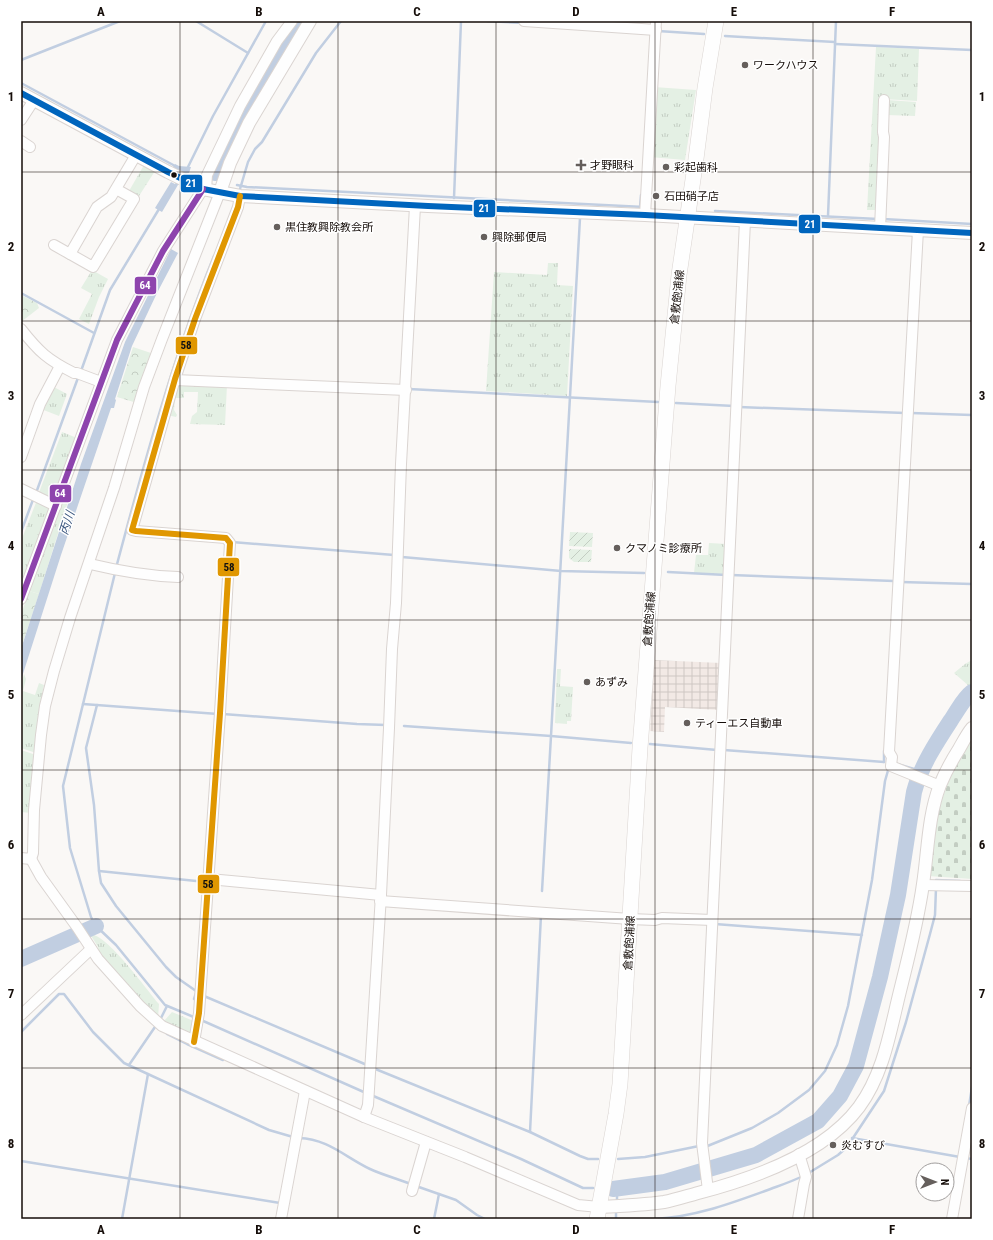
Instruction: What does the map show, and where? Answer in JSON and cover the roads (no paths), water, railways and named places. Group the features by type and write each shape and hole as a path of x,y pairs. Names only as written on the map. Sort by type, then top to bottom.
{"main road":[{"name":"倉敷飽浦線","path":"598,1213 620,1084 641,740 667,402 679,275 705,88 716,21"}],"street":[{"path":"21,599 117,340 163,251 204,189 207,175 240,106 278,41 292,21"},
{"path":"310,21 249,123 230,163 144,388 90,564 70,618 45,706 34,810 34,853 26,859 41,877 106,969 158,1023 194,1042 364,1117 598,1213 666,1202 754,1176 799,1154 837,1131 860,1106 875,1080 886,1049 912,943 932,885 932,814 940,786 955,755 972,728"},
{"path":"524,21 656,26 645,210"},
{"path":"21,93 178,178 204,189 240,196 415,206 645,210 687,218 745,221 880,222 918,230 972,233"},
{"path":"21,120 34,100"},
{"path":"880,222 884,137 884,100"},
{"path":"21,141 30,147"},
{"path":"70,254 97,207 111,197 136,155"},
{"path":"54,245 93,267 134,199 116,188"},
{"path":"194,1042 198,1019 209,879 220,715 225,578 229,542 226,538 132,530 176,378 198,310 238,207 240,196"},
{"path":"364,1117 368,1105 371,1062 392,649 396,603 404,390 415,206"},
{"path":"708,1190 702,1143 745,221"},
{"path":"918,230 889,752 892,757 891,766 940,786"},
{"path":"21,329 40,352 60,366 74,373 101,382"},
{"path":"21,457 40,404 60,366"},
{"path":"176,378 404,390"},
{"path":"21,489 56,506"},
{"path":"90,564 116,570 178,577"},
{"path":"209,879 379,897 630,919 712,922"},
{"path":"932,885 972,886"},
{"path":"21,1015 91,949"},
{"path":"281,1219 305,1091"},
{"path":"952,1219 972,1108"},
{"path":"413,1187 426,1142"},
{"path":"798,1219 805,1174 799,1154"}],"water":[{"path":"175,164 179,166 191,167 189,173 185,173 162,212 155,208 171,182 175,184 181,172 173,167"},
{"path":"171,249 178,253 132,346 115,399 114,408 111,408 61,555 21,680 21,649 81,464 125,342"},
{"path":"66,933 73,933 75,938 68,944 21,964 21,953"}],"waterway":[{"path":"21,60 120,21"},
{"path":"196,21 248,53"},
{"path":"187,169 213,116 266,21"},
{"name":"丙川","path":"215,173 254,96 299,21"},
{"path":"240,189 248,162 255,149 262,142 316,53 341,21"},
{"path":"454,198 461,21"},
{"path":"487,21 523,23"},
{"path":"828,216 836,21"},
{"path":"658,31 704,34"},
{"path":"725,36 835,42"},
{"path":"835,44 972,50"},
{"path":"21,83 177,167"},
{"path":"237,185 247,187 644,207"},
{"path":"640,207 641,195"},
{"path":"81,371 110,290 159,209"},
{"path":"715,211 878,219"},
{"path":"580,218 551,736 631,743"},
{"path":"883,219 972,224"},
{"path":"116,568 137,489 172,371 214,256"},
{"path":"21,293 94,333"},
{"path":"36,493 79,375"},
{"path":"409,389 658,402"},
{"path":"676,403 734,406"},
{"path":"739,407 905,413"},
{"path":"911,413 972,415"},
{"path":"21,532 34,497"},
{"path":"232,542 394,555"},
{"path":"402,557 561,571 644,573"},
{"path":"668,572 726,575"},
{"path":"115,573 63,786 70,848 91,917 96,926 116,945 165,1005 196,1018"},
{"path":"731,575 894,581 894,584"},
{"path":"901,582 972,584"},
{"path":"613,1189 665,1182 756,1155 818,1121 840,1096 856,1066 880,977 898,895 914,792 917,782 925,762 966,697 972,692"},
{"path":"83,704 218,714"},
{"path":"97,705 86,748 94,805 101,883 116,906 166,967 176,977 196,991"},
{"path":"223,714 386,725"},
{"path":"404,726 551,736 542,891"},
{"path":"650,744 717,750"},
{"path":"724,750 884,762"},
{"path":"884,751 884,762"},
{"path":"897,764 921,771"},
{"path":"705,1147 752,1128 778,1113 809,1090 825,1071 837,1045 848,1006 872,880 885,781 889,767"},
{"path":"99,871 206,882"},
{"path":"936,884 936,880 960,881"},
{"path":"807,1174 838,1155 847,1147 884,1091 906,1022 935,915 936,888"},
{"path":"530,1132 541,915"},
{"path":"715,924 862,935"},
{"path":"21,959 96,926"},
{"path":"194,999 196,993"},
{"path":"21,1032 59,994 64,994 93,1032 124,1063 269,1130 293,1137"},
{"path":"204,996 367,1065"},
{"path":"160,1020 167,1006"},
{"path":"201,1020 366,1093"},
{"path":"129,1065 157,1024"},
{"path":"167,1034 223,1060"},
{"path":"373,1068 530,1132 580,1156 588,1159 598,1159"},
{"path":"122,1219 148,1074"},
{"path":"969,1106 972,1087"},
{"path":"371,1095 521,1159 583,1188 593,1188"},
{"path":"299,1138 309,1139 328,1145 370,1169 411,1184"},
{"path":"852,1138 960,1157"},
{"path":"618,1159 645,1157 699,1146"},
{"path":"966,1158 972,1159"},
{"path":"21,1161 280,1203"},
{"path":"655,1219 684,1216 711,1209 738,1201 803,1176"},
{"path":"416,1186 456,1200 485,1219"},
{"path":"617,1189 617,1200"},
{"path":"434,1219 439,1194"},
{"path":"616,1213 616,1219"}],"place":[{"name":"ワークハウス","path":"745,65"},
{"name":"才野眼科","path":"581,165"},
{"name":"彩起歯科","path":"666,167"},
{"name":"石田硝子店","path":"656,196"},
{"name":"黒住教興除教会所","path":"277,227"},
{"name":"興除郵便局","path":"484,237"},
{"name":"クマノミ診療所","path":"617,548"},
{"name":"あずみ","path":"587,682"},
{"name":"ティーエス自動車","path":"687,723"},
{"name":"炎むすび","path":"833,1145"}]}
